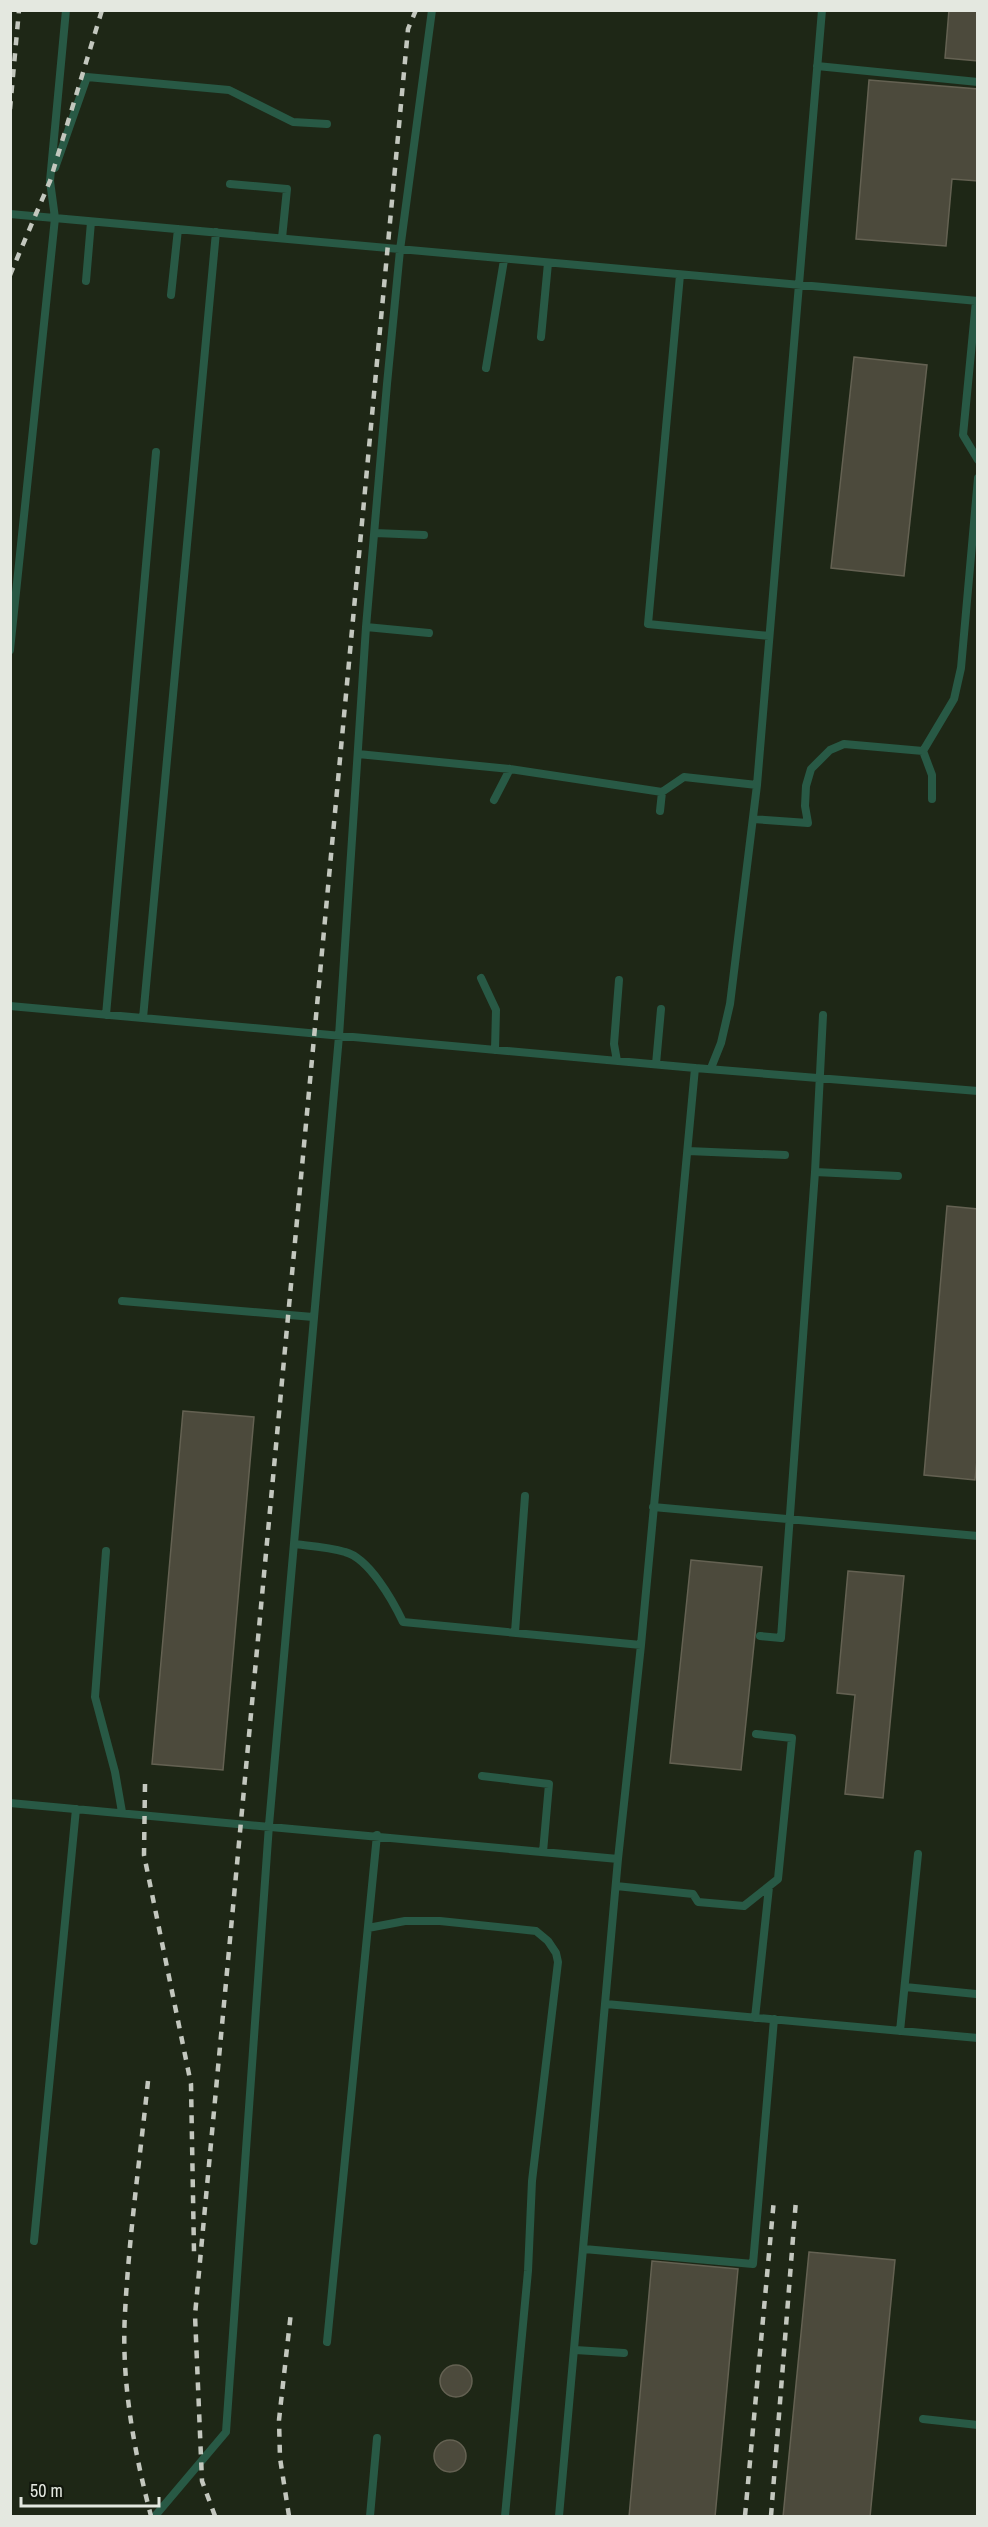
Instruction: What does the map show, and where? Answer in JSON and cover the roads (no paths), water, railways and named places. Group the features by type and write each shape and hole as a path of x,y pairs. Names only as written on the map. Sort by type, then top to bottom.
{"lane":[{"path":"10,650 55,218 50,181 66,10"},
{"path":"155,2517 226,2432 269,1825 339,1036 366,627 400,250 432,10"},
{"path":"711,1068 722,1043 729,1004 757,784 797,285 822,10"},
{"path":"817,66 978,82"},
{"path":"50,181 87,77 229,90 293,122 327,124"},
{"path":"230,184 286,189 282,238"},
{"path":"10,214 977,301 963,435 978,459"},
{"path":"86,281 91,222"},
{"path":"171,295 178,229"},
{"path":"143,1018 216,232"},
{"path":"486,368 504,260"},
{"path":"541,337 548,263"},
{"path":"680,275 648,624 770,636"},
{"path":"106,1015 156,452"},
{"path":"923,751 954,699 961,668 978,478"},
{"path":"375,533 424,535"},
{"path":"366,627 429,633"},
{"path":"753,819 808,823 805,806 806,786 811,769 830,750 844,744 923,751"},
{"path":"923,751 933,775 932,799"},
{"path":"358,754 510,770 662,792 684,777 757,784"},
{"path":"494,800 510,770"},
{"path":"660,811 662,792"},
{"path":"481,978 496,1011 495,1050"},
{"path":"617,1061 614,1044 619,980"},
{"path":"10,1006 695,1068 978,1091"},
{"path":"656,1064 662,1009"},
{"path":"760,1636 781,1638 815,1172 823,1015"},
{"path":"559,2517 618,1859 641,1645 652,1507 695,1068"},
{"path":"688,1151 785,1155"},
{"path":"815,1172 898,1176"},
{"path":"122,1301 313,1317"},
{"path":"515,1632 525,1496"},
{"path":"652,1507 978,1536"},
{"path":"294,1544 347,1552 354,1556 377,1579 394,1603 403,1622 641,1645"},
{"path":"106,1551 95,1697 115,1772 122,1812"},
{"path":"616,1886 693,1894 698,1902 744,1906 778,1879 792,1738 756,1734"},
{"path":"482,1776 549,1784 543,1852"},
{"path":"10,1803 269,1825 618,1859"},
{"path":"34,2241 76,1809"},
{"path":"327,2342 377,1835"},
{"path":"900,2031 918,1854"},
{"path":"755,2018 769,1887"},
{"path":"368,1928 405,1921 477,1924 536,1931 548,1941 556,1953 558,1962 532,2181 528,2271 505,2517"},
{"path":"905,1987 976,1994"},
{"path":"606,2004 978,2038"},
{"path":"584,2249 753,2264 774,2019"},
{"path":"575,2350 624,2353"},
{"path":"923,2419 978,2425"},
{"path":"370,2517 377,2438"}],"railway":[{"path":"10,109 19,10"},
{"path":"10,275 50,181 102,10"},
{"path":"215,2516 202,2481 195,2315 408,29 416,10"},
{"path":"145,1784 144,1855 191,2084 194,2252"},
{"path":"148,2081 129,2255 124,2339 130,2416 151,2516"},
{"path":"745,2516 774,2199"},
{"path":"771,2516 796,2200"},
{"path":"289,2516 280,2458 279,2420 291,2312"}]}
